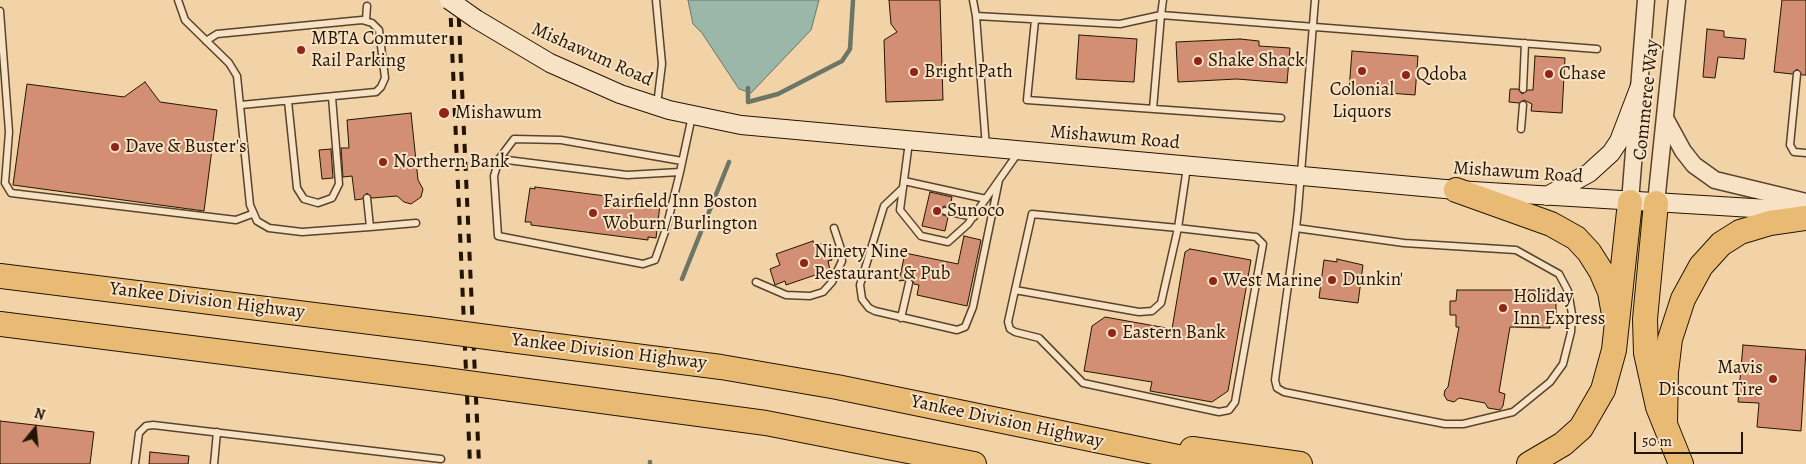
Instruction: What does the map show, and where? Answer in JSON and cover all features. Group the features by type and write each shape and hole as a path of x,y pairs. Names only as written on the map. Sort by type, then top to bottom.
{"highway":[{"path":"1456,190 1560,228 1582,244 1595,260 1606,282 1612,302 1616,332"},
{"path":"1530,464 1563,444 1580,428 1590,414 1607,379 1616,332 1630,202"},
{"path":"1656,204 1645,343 1650,378 1681,464"},
{"path":"1665,424 1666,372 1670,339 1683,298 1701,266 1721,244 1740,232 1770,223 1806,218"},
{"name":"Yankee Division Highway","path":"0,276 721,367 1018,424 1212,464"},
{"path":"0,324 430,378 766,423 974,464"},
{"path":"1018,424 1300,464"}],"main road":[{"name":"Mishawum Road","path":"449,0 514,43 568,72 657,106 692,115 774,129 1456,190 1656,204 1806,211"},
{"path":"1547,196 1589,173 1611,153 1619,142 1640,86"}],"street":[{"name":"Commerce Way","path":"1630,202 1646,0"},
{"name":"Commerce Way","path":"1656,204 1677,0"},
{"path":"1665,118 1683,151 1694,165 1708,176 1715,180 1806,202"}],"lane":[{"path":"178,0 184,17 235,73 241,105 252,214 261,224 273,229 302,232 416,223"},
{"path":"656,0 662,64 657,106"},
{"path":"973,0 976,16 986,148"},
{"path":"1153,109 1163,0"},
{"path":"1296,228 1404,243 1516,250 1559,274 1568,291 1572,314 1571,332 1563,364 1550,382 1513,412 1463,424 1446,424 1282,392 1276,386 1275,380 1296,228 1315,0"},
{"path":"366,20 367,6"},
{"path":"0,11 9,132 5,183 11,193 236,220 252,214"},
{"path":"976,16 1120,24 1162,15 1597,49"},
{"path":"206,40 217,34 366,20 375,24 381,33 385,74 383,84 372,93 241,105"},
{"path":"1035,20 1027,100 1281,118"},
{"path":"1523,89 1525,42"},
{"path":"1797,74 1790,145 1794,152 1806,154"},
{"path":"288,101 297,188 304,199 318,203 332,198 339,184 332,97"},
{"path":"1521,129 1523,105"},
{"path":"682,160 561,140 514,140 499,159 494,176 498,236 643,264 655,260 666,230 680,172 692,115"},
{"path":"909,141 900,210 921,236 948,242 974,217 1019,151"},
{"path":"499,159 627,175 680,172"},
{"path":"1015,290 1139,312 1152,311 1161,303 1164,295 1178,228 1187,166"},
{"path":"903,188 884,206 860,289 862,299 869,308 902,318 957,330 965,327 974,305 999,180"},
{"path":"904,181 986,199"},
{"path":"367,198 370,227"},
{"path":"945,211 974,217"},
{"path":"1032,214 1256,237 1264,244 1235,402 1227,411 1219,412 1083,384 1039,338 1014,332 1010,329 1008,322 1015,290 1032,214"},
{"path":"756,282 786,295 810,296 823,292 832,282 842,261 841,248 834,228"},
{"path":"902,318 909,283"},
{"path":"134,464 139,433 150,425 441,459"},
{"path":"214,464 217,432"}],"shaded area":[{"path":"688,0 819,0 811,30 751,93 739,89 702,33 693,24"}],"building":[{"name":"Bright Path","path":"889,0 940,0 943,100 886,102 884,40 897,32 891,24"},
{"path":"1782,0 1806,0 1806,75 1802,75 1797,69 1792,74 1774,72"},
{"path":"1707,29 1724,31 1724,37 1746,39 1744,59 1718,57 1715,78 1703,77"},
{"path":"1079,35 1137,39 1134,82 1076,79"},
{"path":"1240,39 1259,41 1259,46 1290,48 1287,83 1237,79 1178,82 1176,42"},
{"path":"1352,51 1418,56 1415,95 1349,90"},
{"name":"Chase","path":"1535,56 1565,58 1562,113 1531,111 1532,104 1524,100 1519,103 1509,102 1510,89 1518,89 1522,94 1528,90 1533,90"},
{"name":"Dave & Buster's","path":"145,82 160,102 217,110 204,211 13,185 27,84 124,97"},
{"name":"Northern Bank","path":"411,113 418,180 423,189 421,197 411,204 404,202 397,196 372,198 367,193 362,199 355,200 352,176 343,177 341,148 349,148 347,120"},
{"path":"331,149 333,178 322,179 319,150"},
{"name":"Fairfield Inn Boston Woburn/Burlington","path":"535,187 653,202 653,204 660,205 656,238 648,237 648,240 531,225 531,222 525,222 530,188 535,189"},
{"name":"Sunoco","path":"930,192 952,197 950,207 944,206 940,210 941,214 948,217 945,231 922,226"},
{"path":"964,236 981,240 967,306 917,295 919,285 914,284 912,279 899,281 905,253 958,264"},
{"name":"Ninety Nine Restaurant & Pub","path":"813,241 815,246 826,242 832,260 828,261 830,270 786,285 785,281 775,285 770,269 780,265 776,254"},
{"path":"1190,249 1251,260 1228,391 1212,402 1150,391 1152,382 1084,371 1092,326 1105,317 1172,329 1185,252"},
{"path":"1337,259 1363,265 1358,303 1319,298 1324,260 1337,262"},
{"path":"1457,290 1549,290 1549,300 1556,300 1556,317 1549,317 1550,328 1510,327 1499,392 1505,394 1503,406 1500,410 1488,408 1485,403 1459,398 1454,402 1447,400 1444,395 1448,387 1459,327 1456,327 1456,315 1450,315 1450,301 1456,301"},
{"path":"1743,345 1806,350 1801,431 1757,427 1759,403 1738,402"},
{"path":"0,421 94,432 90,464 0,464"},
{"path":"150,452 189,456 188,464 149,464"}],"waterway":[{"path":"748,88 748,102 778,94 842,61 850,49 853,0"},
{"path":"682,279 729,162"}],"railway":[{"path":"450,0 470,464"},
{"path":"458,0 479,464"}],"place":[{"name":"MBTA Commuter Rail Parking","path":"301,50"},
{"name":"Shake Shack","path":"1198,61"},
{"name":"Colonial Liquors","path":"1362,71"},
{"name":"Bright Path","path":"914,72"},
{"name":"Chase","path":"1549,74"},
{"name":"Qdoba","path":"1406,75"},
{"name":"Mishawum","path":"444,113"},
{"name":"Dave & Buster's","path":"115,147"},
{"name":"Northern Bank","path":"383,162"},
{"name":"Sunoco","path":"937,211"},
{"name":"Fairfield Inn Boston Woburn/Burlington","path":"593,213"},
{"name":"Ninety Nine Restaurant & Pub","path":"804,263"},
{"name":"Dunkin'","path":"1332,280"},
{"name":"West Marine","path":"1213,281"},
{"name":"Holiday Inn Express","path":"1503,308"},
{"name":"Eastern Bank","path":"1112,333"},
{"name":"Mavis Discount Tire","path":"1773,379"}]}
